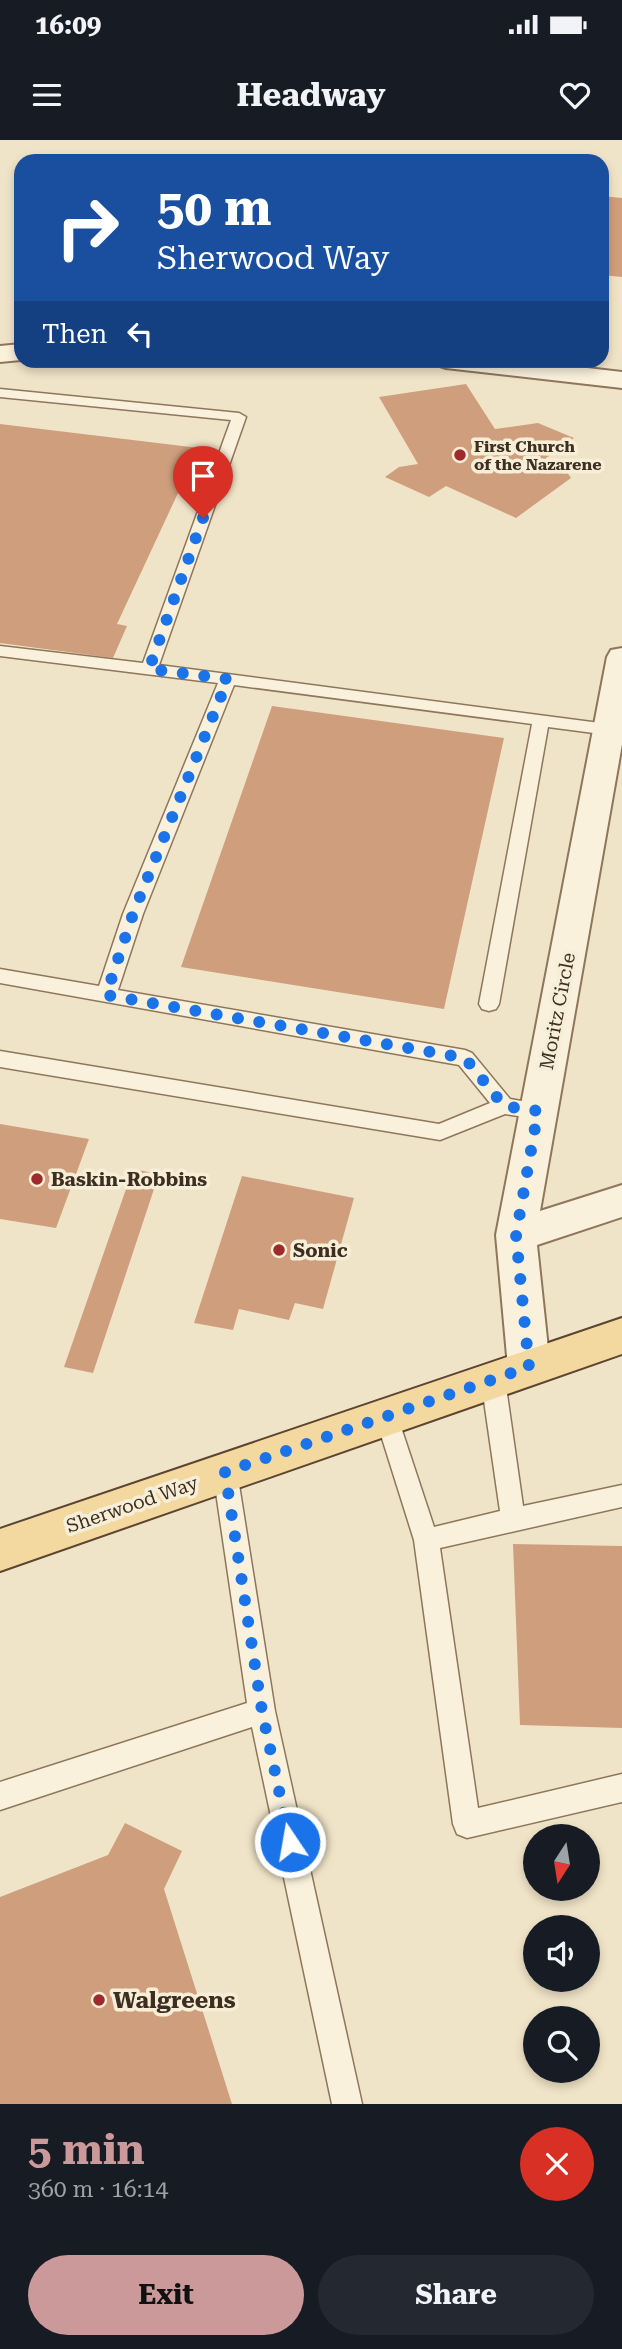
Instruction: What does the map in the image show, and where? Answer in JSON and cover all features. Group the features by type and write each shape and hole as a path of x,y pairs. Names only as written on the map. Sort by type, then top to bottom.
{"main road":[{"name":"Sherwood Way","path":"0,1550 622,1336"}],"street":[{"path":"516,368 622,380"},
{"name":"Moritz Circle","path":"511,1373 521,1109 609,729 622,656"},
{"path":"516,1235 622,1201"}],"lane":[{"path":"0,393 239,418 149,669"},
{"path":"0,651 609,729"},
{"path":"106,995 133,914 228,679"},
{"path":"489,1004 541,720"},
{"path":"0,976 465,1058 521,1109"},
{"path":"0,1059 440,1132 521,1109"},
{"path":"511,1373 513,1519"},
{"path":"387,1416 426,1540 467,1824 622,1788"},
{"path":"225,1472 262,1711 347,2104"},
{"path":"426,1540 622,1496"},
{"path":"0,1796 262,1711"}],"building":[{"path":"609,197 622,198 622,277 609,276"},
{"path":"466,384 495,429 538,423 574,438 542,461 567,472 571,478 516,518 446,486 429,497 385,477 399,467 418,464 379,397"},
{"path":"0,424 199,448 117,624 127,626 113,658 0,643"},
{"path":"272,706 504,738 444,1009 181,967"},
{"name":"Baskin-Robbins","path":"0,1124 89,1139 56,1228 0,1219"},
{"path":"133,1169 159,1174 93,1373 64,1367"},
{"name":"Sonic","path":"242,1176 354,1198 323,1309 295,1303 289,1320 239,1309 233,1330 194,1323"},
{"path":"513,1544 622,1546 622,1728 520,1725"},
{"name":"Walgreens","path":"125,1823 182,1851 164,1889 232,2104 0,2104 0,1897 108,1855"}],"place":[{"name":"First Church of the Nazarene","path":"460,455"},
{"name":"Baskin-Robbins","path":"37,1179"},
{"name":"Sonic","path":"279,1250"},
{"name":"Walgreens","path":"99,2000"}],"route":[{"path":"203,518 149,669 228,679 133,914 106,995 465,1058 504,1106 538,1111 516,1235 529,1367 225,1472 262,1711 290,1842"}]}
